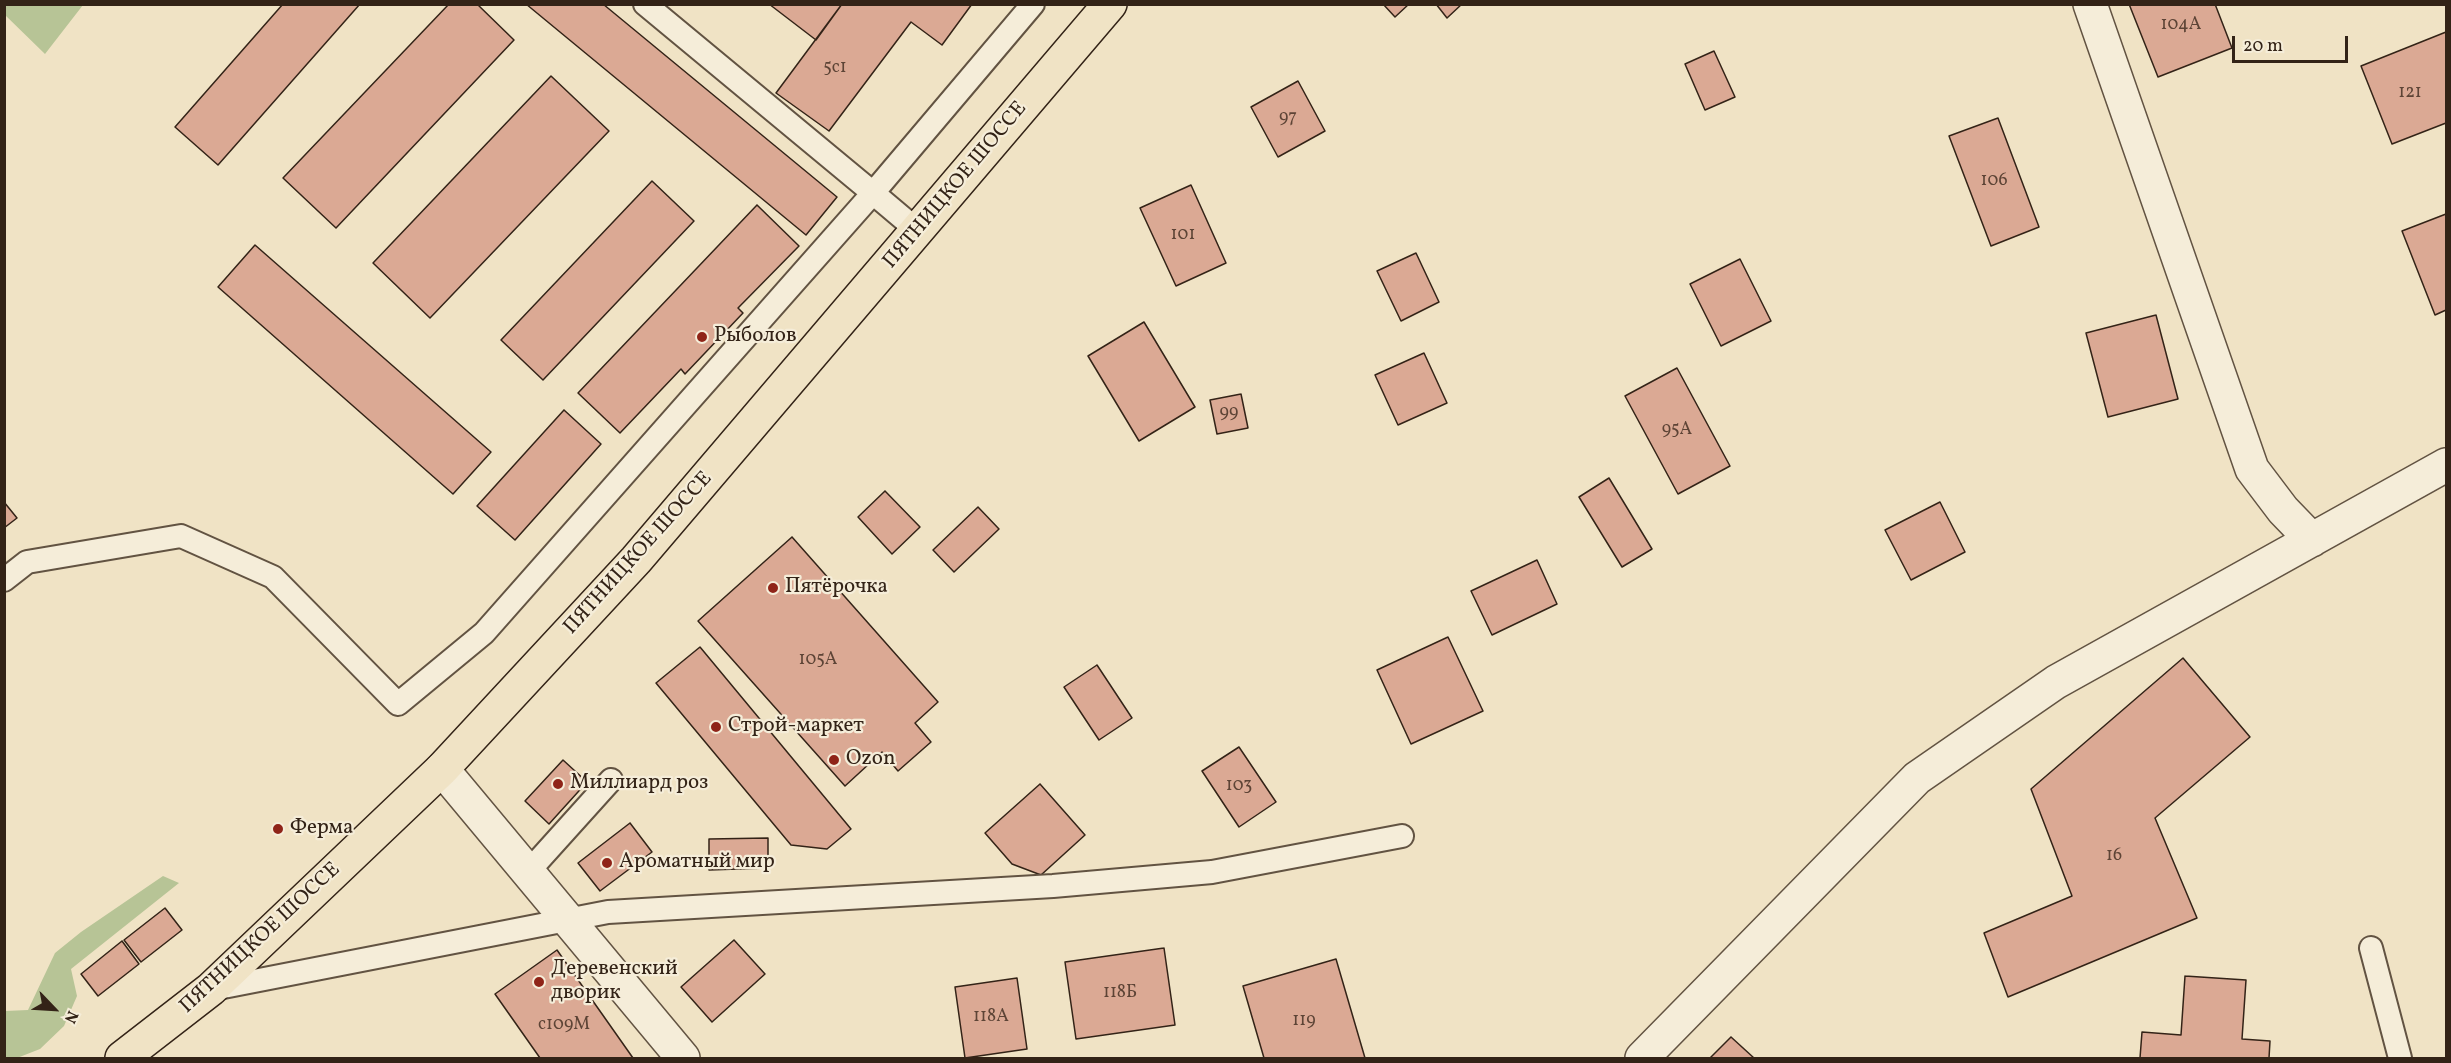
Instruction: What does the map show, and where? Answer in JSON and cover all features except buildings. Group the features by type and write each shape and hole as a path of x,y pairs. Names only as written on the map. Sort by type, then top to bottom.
{"main road":[{"name":"ПЯТНИЦКОЕ ШОССЕ","path":"122,1059 211,989 442,769 636,560 1110,4"}],"street":[{"path":"2090,4 2252,470 2283,510 2312,540"},
{"path":"1642,1059 1917,778 2056,682 2446,465"},
{"path":"442,769 570,920 683,1059"}],"lane":[{"path":"645,4 918,231"},
{"path":"4,580 27,562 181,536 273,576 398,704 484,633 873,193 1033,4"},
{"path":"529,871 611,780"},
{"path":"211,989 608,912 1053,886 1212,872 1402,836"},
{"path":"2371,948 2400,1059"}],"green space":[{"path":"4,5 83,5 45,54 5,15"},
{"path":"163,876 179,883 71,969 77,996 64,1026 40,1049 17,1058 5,1058 5,1011 28,1010 55,953 81,932"}],"place":[{"name":"Рыболов","path":"702,337"},
{"name":"Пятёрочка","path":"773,588"},
{"name":"Строй-маркет","path":"716,727"},
{"name":"Ozon","path":"834,760"},
{"name":"Миллиард роз","path":"558,784"},
{"name":"Ферма","path":"278,829"},
{"name":"Ароматный мир","path":"607,863"},
{"name":"Деревенский дворик","path":"539,982"}]}
